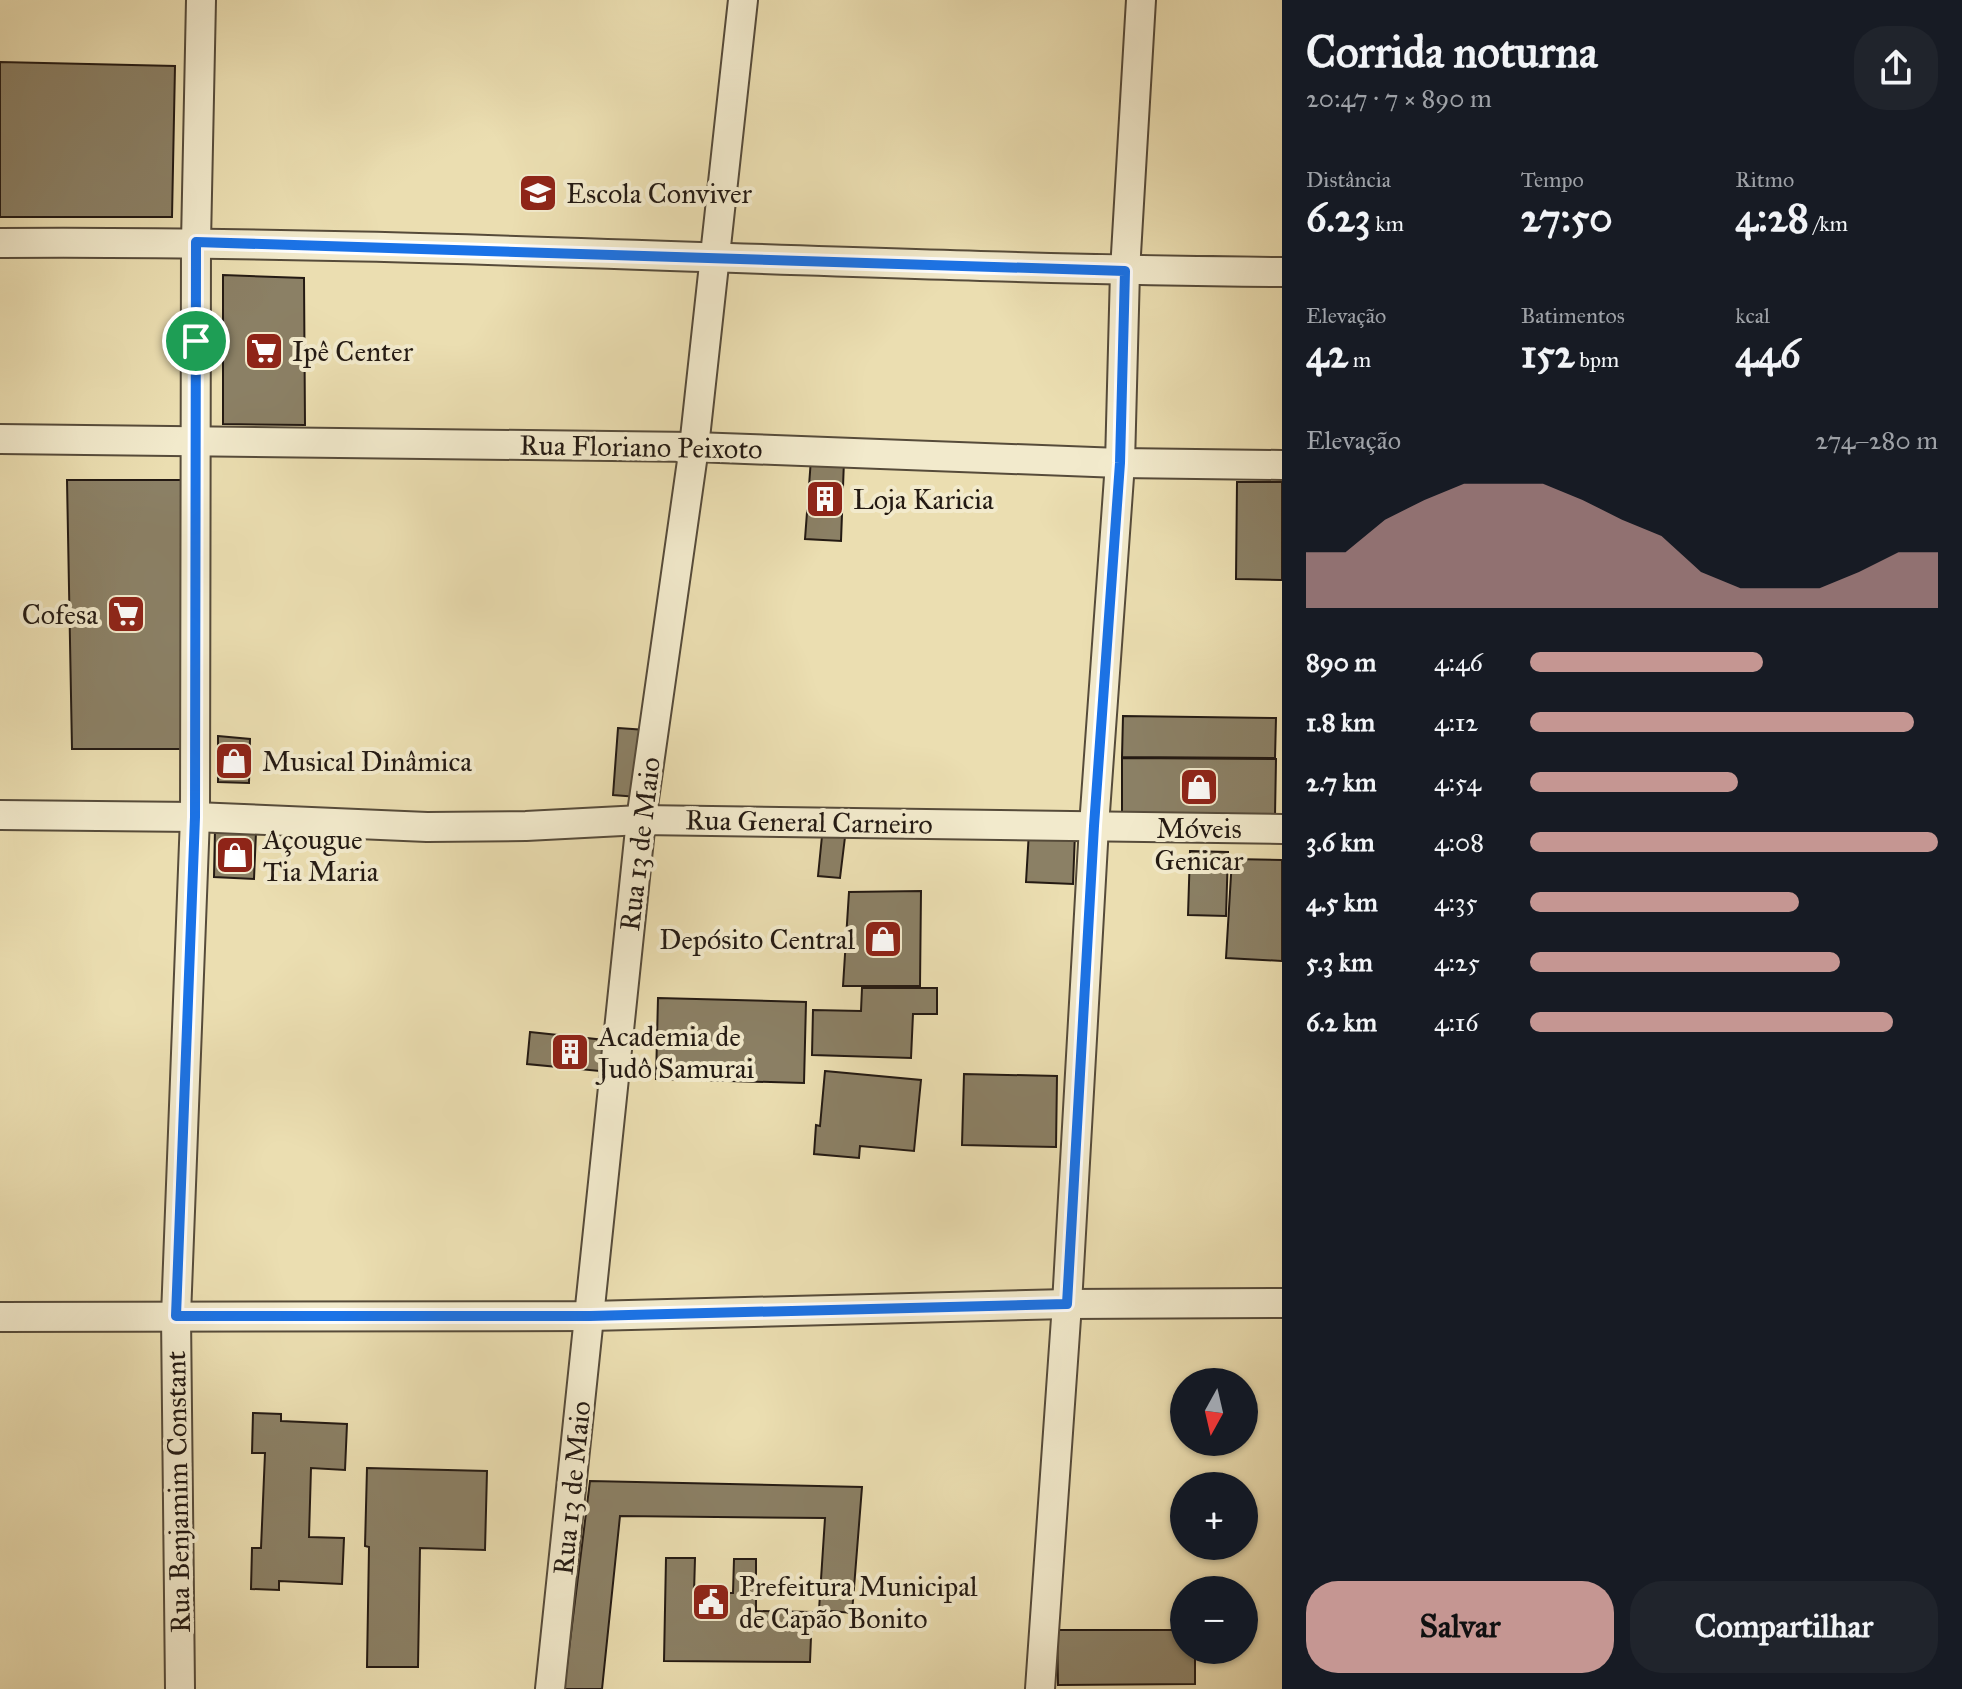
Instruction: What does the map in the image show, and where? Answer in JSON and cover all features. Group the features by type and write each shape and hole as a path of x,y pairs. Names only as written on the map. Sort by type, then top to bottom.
{"street":[{"name":"Rua Benjamim Constant","path":"180,1689 176,1316 195,817 196,242 201,0"},
{"name":"Rua 13 de Maio","path":"550,1689 641,820 694,447 743,0"},
{"path":"1040,1689 1120,463 1125,271 1141,0"},
{"path":"0,243 196,242 1125,271 1282,272"},
{"name":"Rua Floriano Peixoto","path":"0,439 694,447 1120,463 1282,465"},
{"name":"Rua General Carneiro","path":"0,815 195,817 427,827 641,820 1282,829"},
{"path":"0,1317 590,1316 1067,1304 1282,1303"}],"building":[{"path":"0,62 175,66 172,217 0,217"},
{"name":"Ipê Center","path":"223,275 304,278 305,425 223,424"},
{"name":"Loja Karicia","path":"811,459 844,460 841,541 805,539"},
{"name":"Cofesa","path":"67,480 183,480 182,749 72,749"},
{"path":"1237,482 1282,482 1282,580 1236,579"},
{"path":"1123,716 1276,718 1275,758 1122,757"},
{"path":"618,728 646,730 638,797 613,795"},
{"name":"Musical Dinâmica","path":"218,736 250,739 249,783 218,782"},
{"name":"Móveis Genicar","path":"1122,758 1276,759 1275,816 1122,814"},
{"name":"Açougue Tia Maria","path":"215,829 256,832 254,879 214,877"},
{"path":"1029,831 1075,833 1073,884 1026,882"},
{"path":"822,836 845,837 840,878 818,876"},
{"path":"1190,851 1228,852 1226,916 1188,915"},
{"path":"1232,859 1282,860 1282,961 1226,958"},
{"name":"Depósito Central","path":"921,891 920,986 843,986 849,892"},
{"path":"862,988 937,988 937,1014 913,1014 911,1058 812,1055 813,1010 861,1011"},
{"path":"658,998 806,1002 804,1083 656,1079"},
{"name":"Academia de Judô Samurai","path":"530,1032 614,1041 610,1072 527,1064"},
{"path":"825,1071 921,1080 914,1151 860,1146 859,1158 814,1154"},
{"path":"964,1074 1057,1076 1056,1147 962,1145"},
{"path":"253,1413 281,1414 281,1421 347,1424 345,1470 311,1468 309,1537 344,1538 342,1584 279,1581 279,1590 251,1589 252,1548 261,1548 265,1453 252,1453"},
{"path":"367,1468 487,1471 485,1550 420,1548 418,1667 367,1667"},
{"path":"590,1481 862,1487 852,1613 819,1610 825,1518 620,1516 602,1689 564,1689"},
{"name":"Prefeitura Municipal de Capão Bonito","path":"666,1558 695,1558 694,1593 733,1593 734,1559 756,1559 756,1611 812,1612 810,1662 664,1661"},
{"path":"1057,1630 1170,1630 1170,1664 1195,1664 1195,1684 1058,1685"}],"place":[{"name":"Escola Conviver","path":"538,193"},
{"name":"Ipê Center","path":"264,351"},
{"name":"Loja Karicia","path":"825,499"},
{"name":"Cofesa","path":"126,614"},
{"name":"Musical Dinâmica","path":"234,761"},
{"name":"Móveis Genicar","path":"1199,787"},
{"name":"Açougue Tia Maria","path":"235,855"},
{"name":"Depósito Central","path":"883,939"},
{"name":"Academia de Judô Samurai","path":"570,1052"},
{"name":"Prefeitura Municipal de Capão Bonito","path":"711,1602"}],"route":[{"path":"196,242 1125,271 1120,463 1094,826 1067,1304 590,1316 176,1316 195,817 196,341 196,242"}]}
